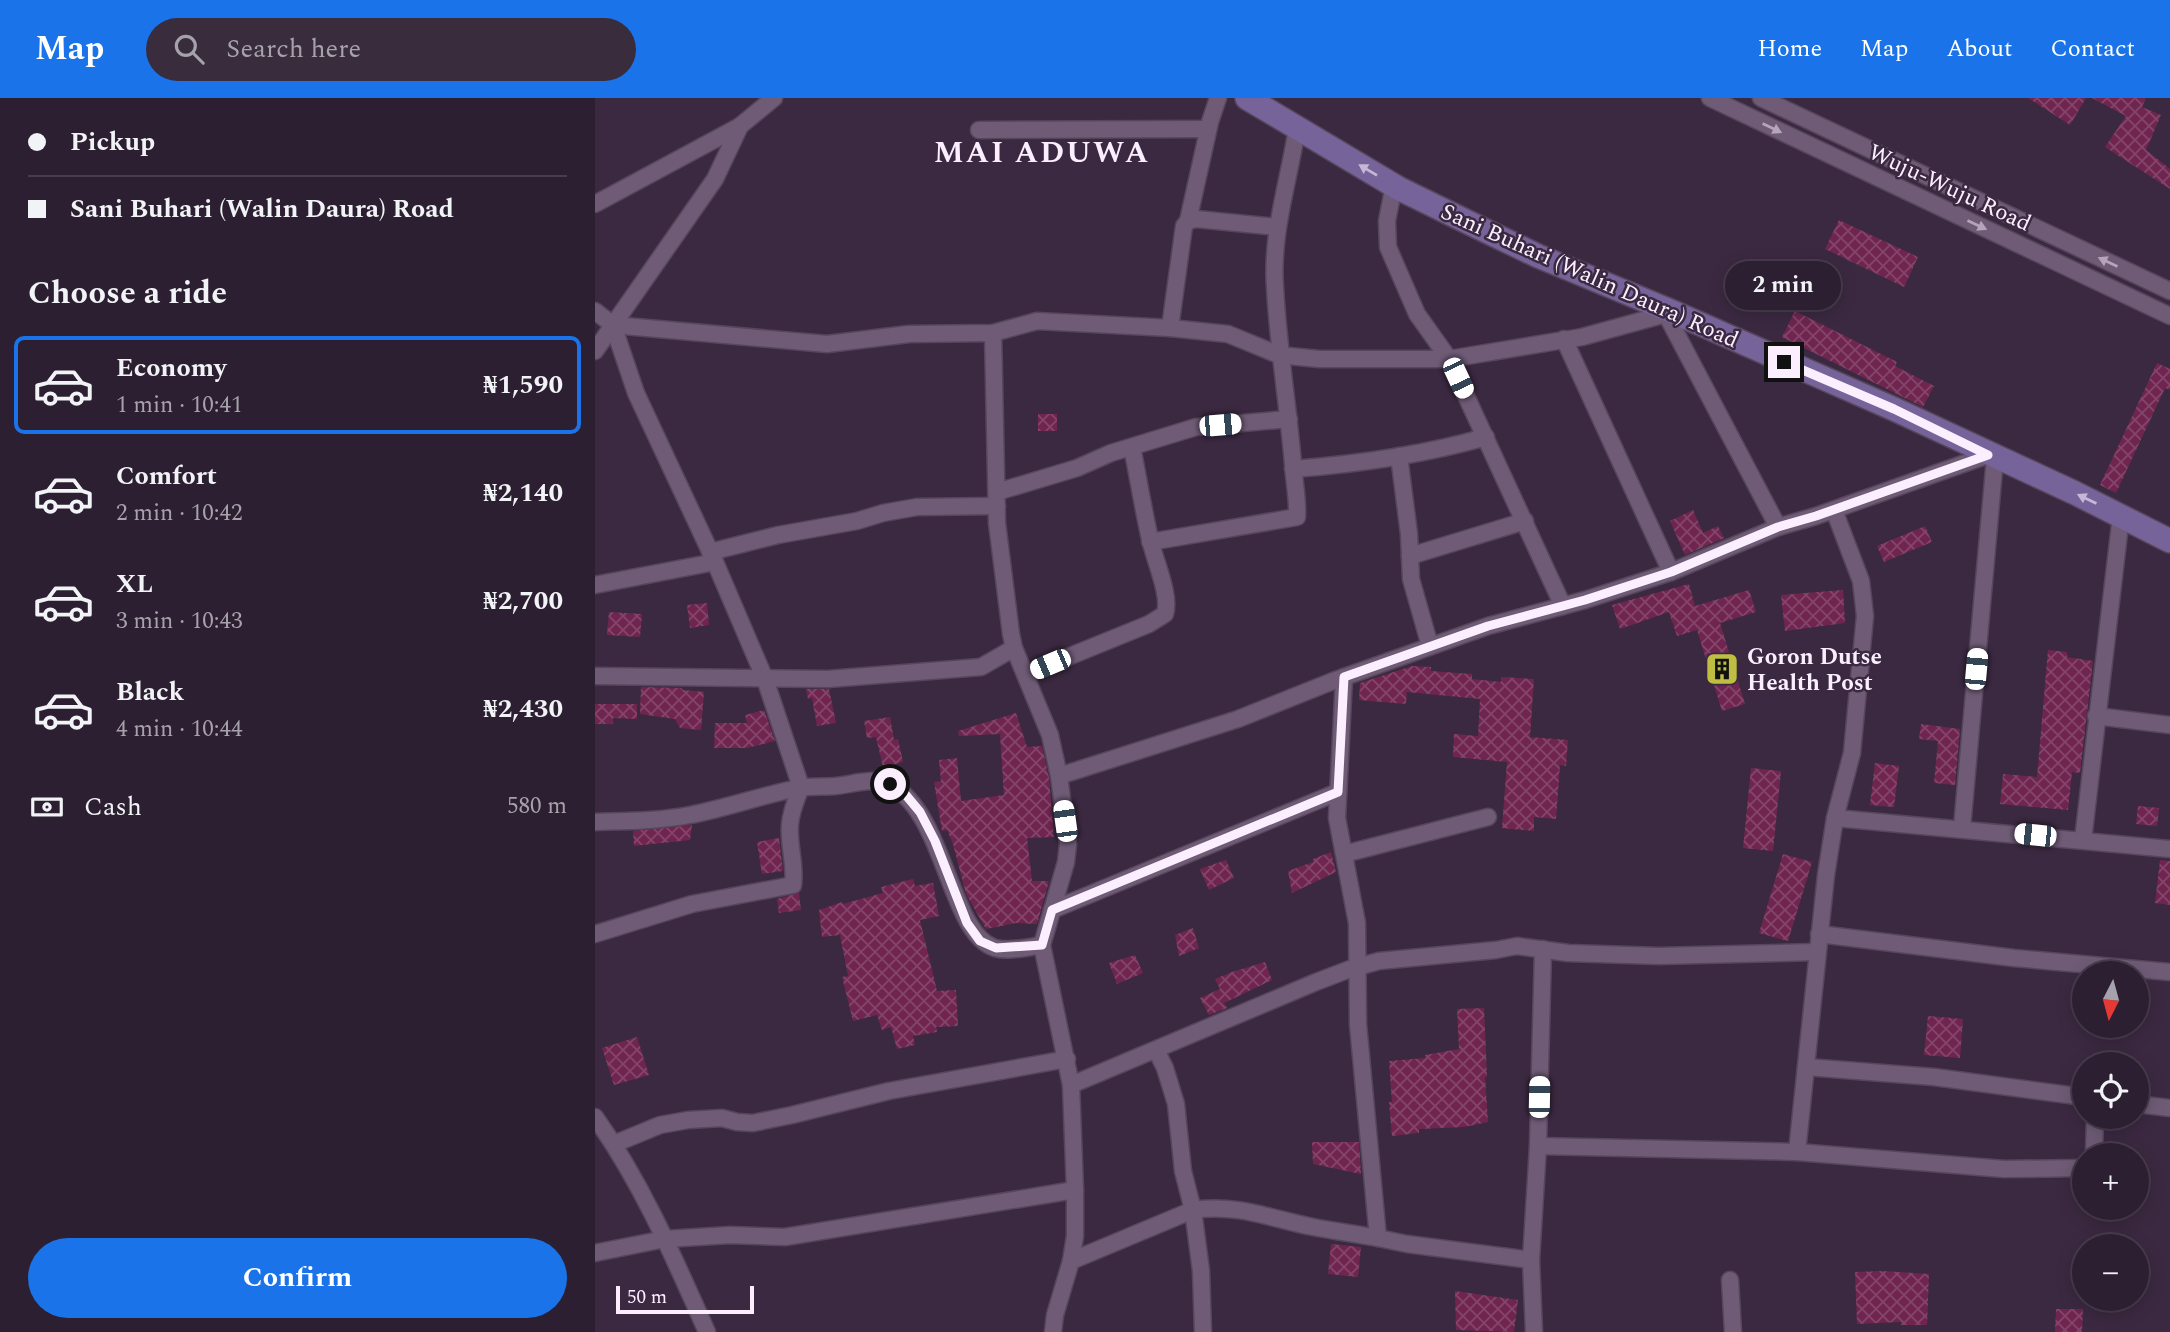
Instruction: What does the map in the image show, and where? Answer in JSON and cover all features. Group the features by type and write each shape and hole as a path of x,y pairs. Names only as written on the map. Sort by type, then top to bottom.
{"street":[{"path":"595,204 740,126 774,98"},
{"path":"1170,328 1184,226 1188,221 1208,129 1218,98"},
{"name":"Sani Buhari (Walin Daura) Road","path":"1247,98 1394,185 1538,256 1894,409 2170,541"},
{"name":"Wuju-Wuju Road","path":"1710,98 2170,316"},
{"name":"Wuju-Wuju Road","path":"1761,98 1791,104 2170,291"},
{"path":"595,351 715,179 740,126"},
{"path":"1150,542 1296,519 1298,510 1289,419 1279,355 1274,286 1275,239 1297,128"},
{"path":"979,130 1208,129"},
{"path":"1394,185 1387,221 1388,247 1417,314 1449,359 1563,606"},
{"path":"1188,221 1196,219 1277,227"},
{"path":"595,311 613,325 827,344 909,334 993,333 1037,321 1170,328 1228,334 1279,355 1319,359 1449,359 1582,337 1669,313 1778,527"},
{"path":"595,934 692,904 793,885 795,873 790,826 793,807 801,787 765,679 713,557 636,393 613,325"},
{"path":"993,333 997,499 1014,648 1050,735 1059,776 1068,844 1066,862 1042,945 1071,1085 1075,1190 1072,1261 1058,1300 1053,1332"},
{"path":"1564,340 1671,572"},
{"path":"595,585 713,557 778,535 917,507 997,499 1132,447 1196,427 1289,419"},
{"path":"1293,469 1399,456 1486,438"},
{"path":"1026,674 1149,624 1165,614 1167,606 1150,542 1132,447"},
{"path":"1399,456 1411,579 1430,646"},
{"path":"1059,776 1238,719 1344,677 1488,626 1671,572 1778,527 1992,456 1962,828"},
{"path":"1797,1152 1819,934 1835,818 1852,752 1865,616 1861,581 1834,510"},
{"path":"2083,840 2121,516"},
{"path":"1410,556 1525,521"},
{"path":"595,676 828,679 981,667 1014,648"},
{"path":"1344,677 1337,818 1357,923 1358,1024 1378,1238"},
{"path":"2096,716 2170,725"},
{"path":"595,822 689,815 801,787 837,786 872,780 890,784 905,794 920,812 935,841 967,923 980,941 996,948 1042,945"},
{"path":"1052,910 1338,792"},
{"path":"1343,854 1487,817"},
{"path":"1835,818 2170,849"},
{"path":"1819,934 2014,958 2170,972"},
{"path":"1071,1085 1316,982 1379,961 1517,946 1568,953 1659,956 1817,952"},
{"path":"1534,1332 1531,1261 1538,1146 1543,949"},
{"path":"1156,1050 1165,1068 1176,1104 1183,1171 1193,1210 1202,1271 1203,1332"},
{"path":"614,1144 660,1125 722,1118 753,1123 889,1091 1067,1059"},
{"path":"1806,1067 1934,1077 2072,1095"},
{"path":"2149,1105 2170,1108"},
{"path":"595,1117 614,1144 665,1239 707,1332"},
{"path":"1538,1146 1797,1152 2004,1169 2072,1168"},
{"path":"595,1253 665,1239 730,1235 785,1237 1075,1190"},
{"path":"1072,1261 1193,1210 1219,1207 1261,1212 1311,1227 1407,1244 1531,1261"},
{"path":"1730,1280 1733,1332"}],"building":[{"path":"2028,98 2086,98 2070,125"},
{"path":"2092,98 2146,98 2142,107 2161,115 2146,150 2170,169 2170,189 2105,147 2126,116"},
{"path":"1839,220 1918,257 1904,287 1825,249"},
{"path":"1795,311 1897,362 1895,366 1934,386 1923,407 1782,337"},
{"path":"2157,363 2170,369 2170,390 2165,388 2116,493 2100,485"},
{"path":"1038,414 1057,414 1057,431 1038,431"},
{"path":"1693,510 1703,533 1718,526 1724,538 1685,555 1670,521"},
{"path":"1925,526 1932,542 1884,562 1877,546"},
{"path":"1689,584 1695,606 1749,590 1756,612 1720,623 1745,704 1722,711 1697,630 1677,636 1669,612 1620,629 1612,605"},
{"path":"1843,590 1845,623 1785,631 1781,595"},
{"path":"707,603 709,625 690,628 687,605"},
{"path":"609,612 642,614 640,637 607,635"},
{"path":"2048,650 2067,652 2067,657 2093,661 2080,773 2072,772 2068,810 2000,804 2003,774 2037,777"},
{"path":"1412,666 1431,667 1431,671 1472,674 1472,679 1501,682 1501,677 1534,679 1530,737 1568,740 1566,766 1560,765 1556,819 1534,817 1534,831 1502,828 1507,762 1453,757 1454,734 1478,736 1480,699 1407,692 1406,704 1359,700 1360,683"},
{"path":"641,687 681,688 704,692 701,730 680,728 675,719 640,714"},
{"path":"806,689 829,689 836,723 817,726 812,698 808,699"},
{"path":"595,704 637,704 637,719 613,718 613,724 595,724"},
{"path":"764,710 775,741 747,748 714,748 715,723 747,723 745,715"},
{"path":"1016,713 1027,747 1042,746 1049,778 1054,837 1027,838 1032,881 1049,881 1037,924 1016,923 986,929 966,894 947,830 942,831 934,782 941,781 939,760 957,758 961,801 1004,795 1000,734 959,736 958,731"},
{"path":"890,717 894,740 898,739 903,762 883,767 876,737 867,738 864,721"},
{"path":"1921,724 1960,729 1955,785 1934,783 1938,741 1919,739"},
{"path":"1875,763 1899,766 1894,807 1870,805"},
{"path":"1751,768 1781,771 1773,851 1743,848"},
{"path":"2138,806 2159,808 2157,826 2136,824"},
{"path":"692,825 690,840 634,846 633,831"},
{"path":"779,838 783,871 762,874 757,842"},
{"path":"1331,852 1336,872 1292,893 1288,871"},
{"path":"1783,854 1812,862 1788,941 1759,933"},
{"path":"1226,860 1234,878 1209,890 1200,869"},
{"path":"2160,860 2170,861 2170,905 2155,903"},
{"path":"913,879 915,886 933,883 939,916 920,920 937,991 956,990 958,1026 936,1027 937,1032 913,1036 915,1045 897,1049 891,1027 882,1030 877,1015 853,1021 842,977 848,976 840,935 822,937 819,910 883,893 881,887"},
{"path":"799,893 801,910 779,913 777,899"},
{"path":"1193,928 1199,948 1179,956 1175,935"},
{"path":"1135,955 1143,973 1117,984 1109,963"},
{"path":"1265,962 1272,980 1224,1003 1227,1008 1209,1015 1200,998 1220,989 1215,979"},
{"path":"1484,1008 1488,1122 1464,1127 1419,1129 1419,1133 1392,1136 1389,1061 1425,1058 1425,1055 1459,1049 1457,1009"},
{"path":"1928,1016 1963,1019 1960,1058 1924,1055"},
{"path":"637,1037 649,1075 614,1085 602,1048"},
{"path":"1312,1142 1359,1142 1361,1174 1313,1164"},
{"path":"1331,1244 1361,1247 1358,1277 1328,1274"},
{"path":"1855,1272 1929,1274 1927,1325 1901,1325 1901,1322 1857,1324"},
{"path":"1455,1291 1518,1300 1514,1332 1456,1330"},
{"path":"2056,1309 2083,1311 2082,1332 2055,1332"}],"place":[{"name":"Goron Dutse Health Post","path":"1722,669"}],"district":[{"name":"MAI ADUWA","path":"1042,152"}],"route":[{"path":"890,784 905,794 920,812 935,841 967,923 980,941 996,948 1014,949 1042,945 1052,910 1338,792 1344,677 1488,626 1585,600 1671,572 1778,527 1988,455 1894,409 1784,362"}]}
